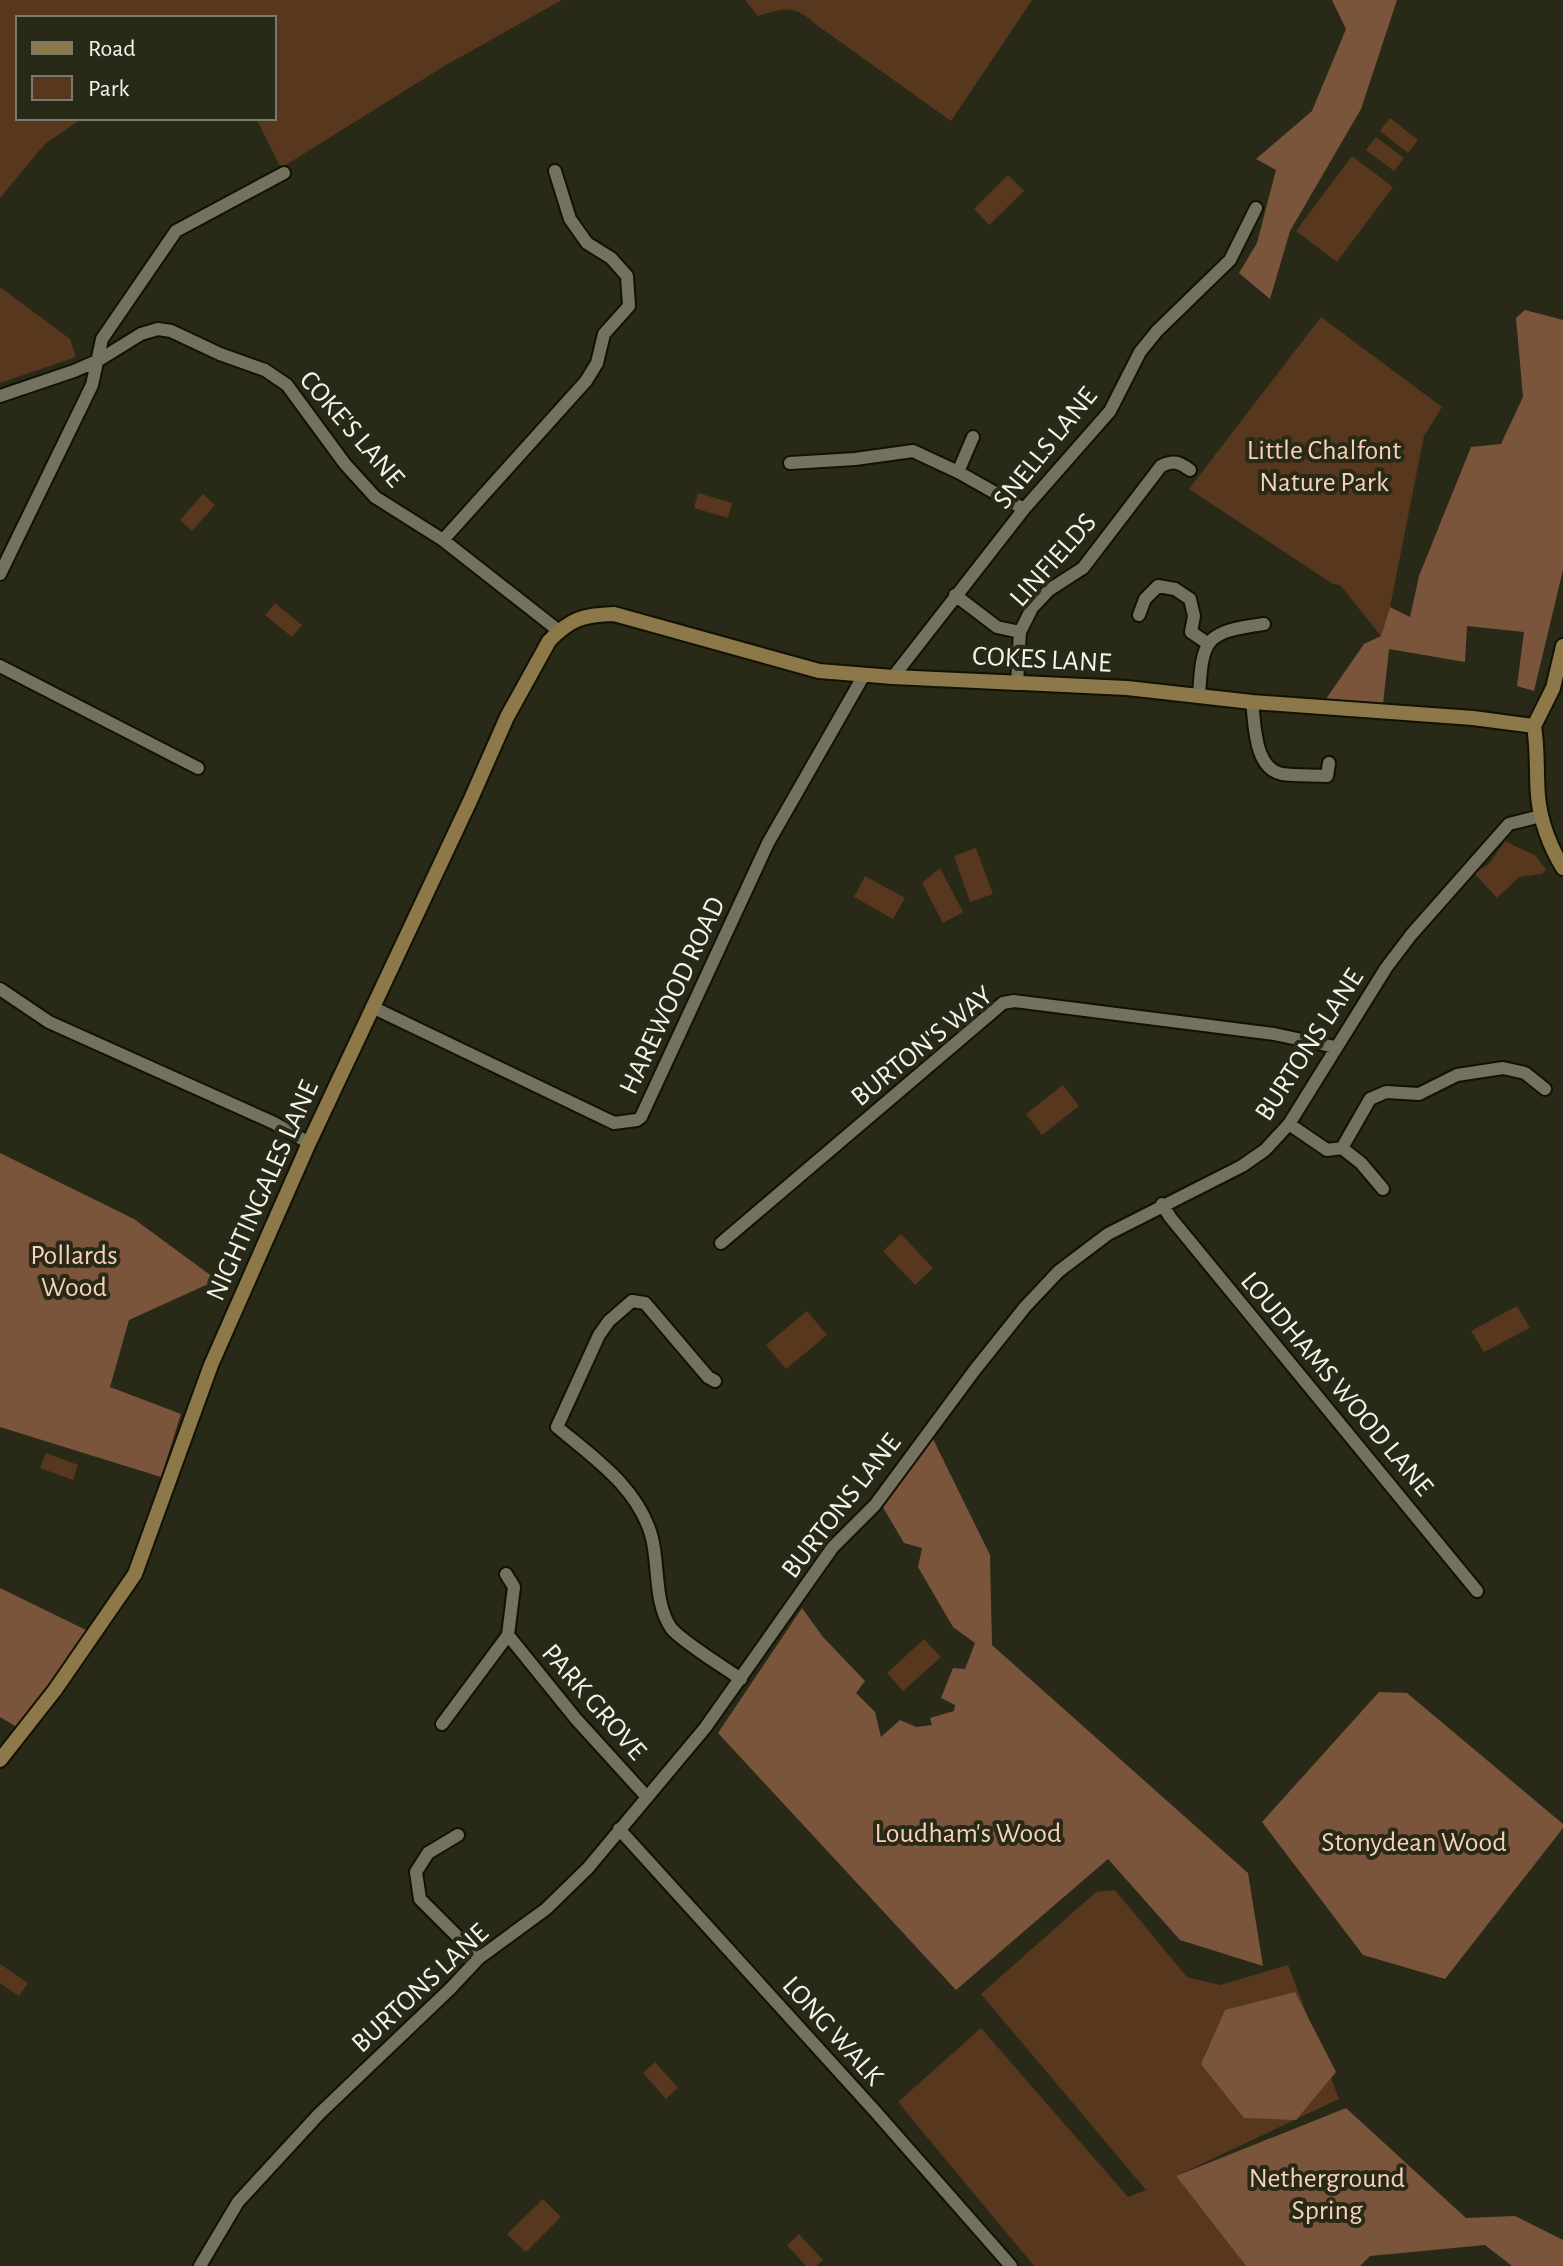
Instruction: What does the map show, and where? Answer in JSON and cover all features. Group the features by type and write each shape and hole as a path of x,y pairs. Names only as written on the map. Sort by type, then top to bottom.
{"main road":[{"name":"COKES LANE","path":"559,631 585,615 614,614 819,671 1127,688 1534,726"},
{"name":"NIGHTINGALES LANE","path":"0,1760 55,1690 135,1574 211,1365 309,1143 507,717 549,641 559,631"},
{"path":"1563,646 1553,688 1534,726 1541,816 1563,868"}],"street":[{"path":"443,540 586,381 597,363 604,334 629,306 627,276 611,258 587,243 570,219 555,171"},
{"path":"0,574 92,385 102,339 176,231 284,173"},
{"name":"SNELLS LANE","path":"893,677 1024,509 1110,411 1148,341 1230,260 1256,208"},
{"name":"COKE'S LANE","path":"0,396 74,371 99,360 141,334 158,329 171,331 220,354 265,370 287,385 345,464 375,497 443,540 559,631"},
{"path":"958,472 973,437"},
{"path":"790,463 913,451 1024,509"},
{"name":"LINFIELDS","path":"1017,684 1020,632 1032,608 1049,590 1083,568 1161,466 1179,462 1190,470"},
{"path":"1139,615 1145,599 1158,586 1175,589 1190,599 1194,616 1191,632 1207,643"},
{"path":"955,595 997,627 1020,632"},
{"path":"1199,697 1201,661 1207,643 1214,636 1234,628 1264,624"},
{"path":"0,666 198,768"},
{"name":"HAREWOOD ROAD","path":"372,1007 614,1123 637,1120 768,843 864,675"},
{"path":"1252,702 1263,761 1279,773 1329,776"},
{"name":"BURTONS LANE","path":"200,2266 238,2202 319,2114 479,1958 546,1909 588,1868 705,1728 833,1547 875,1505 1025,1307 1059,1271 1108,1234 1242,1166 1265,1150 1289,1124 1386,968 1506,827 1541,816"},
{"path":"0,989 49,1022 262,1118 309,1143"},
{"name":"BURTON'S WAY","path":"721,1243 1003,1003 1014,1001 1274,1034 1335,1047"},
{"path":"1342,1148 1370,1099 1386,1092 1419,1094 1457,1075 1503,1068 1525,1073 1545,1089"},
{"path":"1289,1124 1327,1150 1342,1148 1361,1163 1383,1189"},
{"name":"LOUDHAMS WOOD LANE","path":"1162,1204 1477,1591"},
{"path":"715,1381 708,1377 645,1303 632,1301 609,1321 599,1335 551,1429 613,1473 634,1498 652,1536 663,1612 672,1630 741,1679"},
{"name":"PARK GROVE","path":"442,1724 508,1635 514,1587 506,1574"},
{"name":"PARK GROVE","path":"508,1635 576,1719 646,1796"},
{"name":"LONG WALK","path":"619,1829 1011,2266"},
{"path":"458,1835 428,1853 416,1872 420,1899 479,1958"}],"green space":[{"path":"0,0 562,0 446,65 281,168 257,120 276,120 276,16 16,16 16,120 80,120 45,144 0,198"},
{"path":"745,0 1032,0 951,121 803,14 784,10 758,16"},
{"path":"1332,0 1397,0 1361,109 1290,231 1270,299 1239,273 1257,243 1276,170 1256,159 1312,111 1346,29"},
{"path":"1390,118 1418,140 1408,153 1380,131"},
{"path":"1376,137 1404,158 1394,171 1366,150"},
{"path":"1352,156 1393,187 1337,262 1296,231"},
{"path":"1008,175 1024,191 989,225 974,209"},
{"path":"0,287 70,339 76,357 0,383"},
{"path":"1525,310 1563,320 1563,570 1534,691 1517,686 1524,632 1467,626 1465,662 1389,649 1383,704 1326,699 1364,644 1381,636 1390,607 1410,617 1419,576 1471,447 1501,444 1523,397 1516,318"},
{"name":"Little Chalfont Nature Park","path":"1321,317 1442,407 1424,436 1390,607 1381,636 1340,585 1333,584 1189,489"},
{"path":"698,493 732,503 728,518 694,508"},
{"path":"203,494 215,505 192,531 180,520"},
{"path":"275,603 302,625 292,637 265,615"},
{"path":"1505,841 1536,856 1546,870 1542,874 1519,877 1497,898 1474,873 1489,864"},
{"path":"976,848 993,894 970,902 954,856"},
{"path":"940,868 963,912 943,923 922,883"},
{"path":"865,876 905,898 893,919 854,897"},
{"path":"1063,1085 1079,1106 1042,1135 1026,1114"},
{"name":"Pollards Wood","path":"0,1153 134,1219 217,1280 129,1320 110,1387 181,1414 161,1477 0,1427"},
{"path":"901,1234 933,1268 915,1285 883,1251"},
{"path":"1517,1306 1530,1328 1484,1352 1471,1331"},
{"path":"807,1311 827,1335 786,1369 766,1345"},
{"name":"Loudham's Wood","path":"933,1439 990,1555 992,1645 1248,1873 1263,1966 1180,1940 1108,1859 956,1990 718,1733 802,1608 823,1637 865,1681 856,1693 875,1712 881,1737 900,1720 916,1727 932,1725 930,1718 954,1711 955,1705 941,1698 953,1668 965,1669 975,1643 953,1627 918,1567 922,1548 904,1543 881,1504"},
{"path":"46,1453 78,1465 73,1480 40,1468"},
{"path":"0,1588 86,1630 22,1730 0,1717"},
{"path":"924,1639 941,1657 903,1691 887,1673"},
{"name":"Stonydean Wood","path":"1379,1692 1407,1693 1563,1824 1563,1828 1445,1979 1363,1955 1262,1822"},
{"path":"1115,1890 1187,1977 1220,1985 1288,1965 1339,2099 1176,2176 1246,2266 1034,2266 898,2102 981,2028 1128,2197 1146,2190 981,1994 1096,1892"},
{"path":"0,1964 28,1983 19,1996 0,1983"},
{"path":"1295,1992 1336,2072 1296,2120 1244,2118 1201,2064 1225,2010"},
{"path":"655,2062 678,2088 666,2099 643,2073"},
{"name":"Netherground Spring","path":"1346,2108 1466,2218 1515,2216 1563,2240 1563,2266 1512,2266 1485,2245 1370,2256 1360,2266 1246,2266 1176,2176"},
{"path":"543,2199 561,2217 526,2252 507,2234"},
{"path":"799,2234 823,2260 816,2266 806,2266 787,2245"}]}
